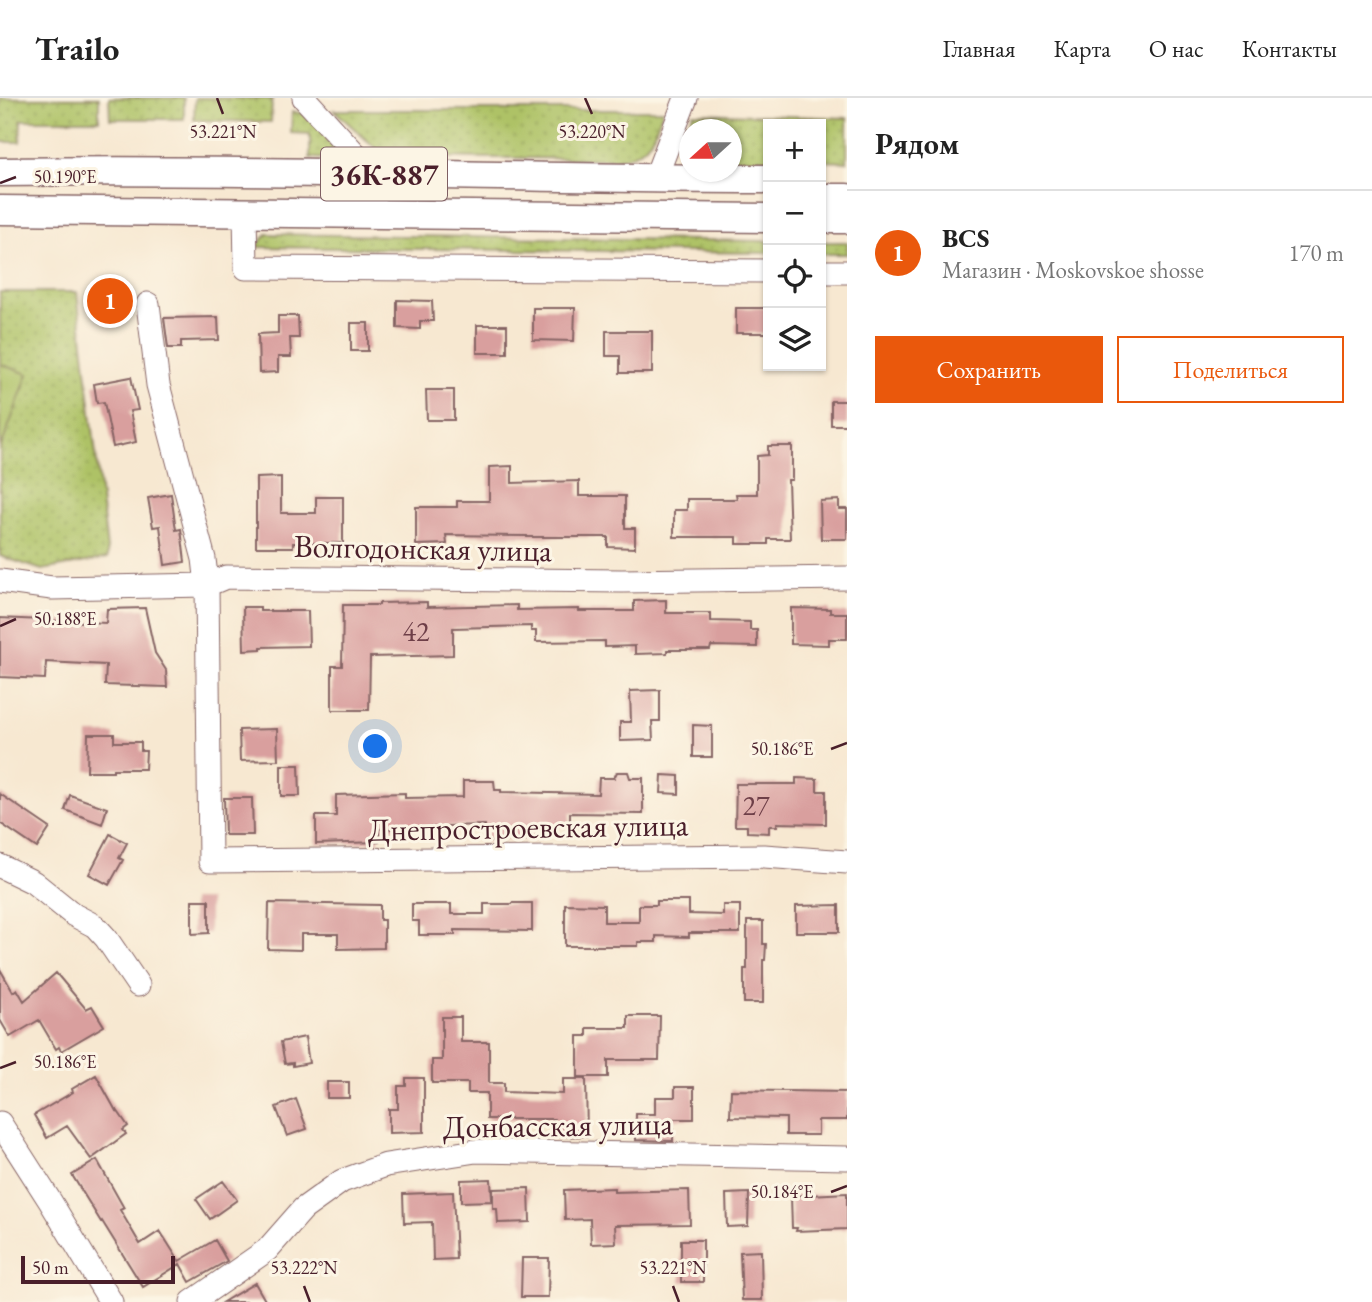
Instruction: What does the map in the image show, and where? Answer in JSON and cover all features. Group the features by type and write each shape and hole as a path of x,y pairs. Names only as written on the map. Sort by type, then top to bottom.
{"main road":[{"name":"36К-887","path":"0,172 373,173 763,179"},
{"path":"826,179 847,178"},
{"name":"36К-887","path":"0,191 763,197"},
{"path":"826,198 847,198"},
{"name":"36К-887","path":"0,210 763,218"},
{"path":"826,219 847,219"}],"street":[{"path":"304,98 373,173"},
{"path":"655,179 686,98"},
{"path":"245,211 246,268 763,271"},
{"path":"826,272 847,272"},
{"path":"148,304 158,385 204,559 207,585"},
{"name":"Волгодонская улица","path":"0,581 52,589 207,585 226,577 622,581 847,578"},
{"name":"Днепростроевская улица","path":"207,585 210,861 764,856 847,862"},
{"path":"0,866 33,882 74,915 95,926 138,985"},
{"path":"0,1123 111,1302"},
{"name":"Донбасская улица","path":"192,1302 267,1250 303,1209 342,1181 386,1165 476,1151 847,1158"}],"green space":[{"path":"0,98 99,98 99,120 21,120 20,142 0,142"},
{"path":"109,98 184,98 184,119 110,119"},
{"path":"195,98 272,99 271,122 194,120"},
{"path":"334,110 663,110 649,143 637,153 617,159 398,157 383,153 372,145"},
{"path":"292,112 304,113 339,147 340,154 336,159 310,158 310,134 291,133"},
{"path":"693,113 847,118 847,162 826,161 826,119 763,119 763,160 742,159 742,119 691,119"},
{"path":"267,234 763,241 763,253 256,247"},
{"path":"826,242 847,242 847,254 826,254"},
{"path":"0,292 77,292 108,558 42,570 0,556"},
{"path":"0,364 28,374 0,450"}],"building":[{"path":"397,300 432,301 433,321 420,321 420,329 397,328"},
{"path":"533,308 575,308 574,341 533,340"},
{"path":"736,308 763,308 763,333 736,333"},
{"path":"278,316 298,316 299,338 290,338 291,357 278,357 278,372 259,373 258,334 278,333"},
{"path":"218,317 219,340 181,341 181,348 168,348 164,318"},
{"path":"351,323 368,323 368,351 351,351"},
{"path":"477,325 507,325 507,353 477,353"},
{"path":"606,331 652,331 652,373 620,373 620,356 606,356"},
{"path":"131,377 138,410 130,411 136,442 113,447 104,402 97,403 94,384"},
{"path":"426,390 454,390 454,420 427,420"},
{"path":"831,401 847,401 847,425 831,425"},
{"path":"768,446 792,446 792,480 788,480 790,539 768,539 768,544 737,544 737,537 674,537 674,510 687,510 687,499 737,499 736,494 757,494 757,456 768,455"},
{"path":"512,466 512,483 579,481 579,496 625,496 625,528 635,528 635,548 608,547 608,537 446,535 447,544 416,545 416,507 457,507 457,501 489,501 489,467"},
{"path":"281,477 281,513 316,513 316,497 343,497 343,543 293,543 293,547 256,547 256,478"},
{"path":"171,494 176,530 181,529 185,562 165,565 160,526 153,527 148,498"},
{"path":"839,500 839,509 847,509 847,539 821,539 820,501"},
{"path":"666,600 666,613 711,613 711,621 750,622 750,630 757,630 757,647 711,646 710,650 667,650 667,653 635,654 635,646 605,647 605,641 536,642 536,631 531,631 531,626 453,628 453,655 370,657 369,710 332,710 332,666 342,666 343,605 427,602 427,607 517,605 517,610 634,611 634,601"},
{"path":"243,607 260,607 260,611 308,611 309,646 244,650"},
{"path":"145,608 155,653 166,670 167,687 105,685 106,665 46,662 45,679 0,677 0,618 106,623 107,609"},
{"path":"791,608 830,609 830,613 847,613 847,639 829,639 829,645 791,644"},
{"path":"660,690 660,721 652,721 653,740 620,741 620,722 631,722 630,691"},
{"path":"693,725 712,726 712,757 693,757"},
{"path":"277,729 278,760 240,761 239,730"},
{"path":"88,734 114,734 114,742 141,742 141,751 146,751 145,769 87,771"},
{"path":"281,765 299,765 300,796 281,796"},
{"path":"617,772 628,772 630,778 643,778 643,814 570,813 570,825 541,825 540,840 502,839 485,842 485,825 379,829 379,842 316,844 316,816 336,816 336,795 405,793 405,798 463,797 463,781 494,781 495,790 501,792 598,794 599,778 614,778"},
{"path":"662,775 679,776 679,794 661,793"},
{"path":"796,778 817,779 817,791 826,791 826,824 777,823 777,826 769,826 769,833 747,832 747,826 735,826 736,784 796,784"},
{"path":"0,794 50,828 37,848 0,823"},
{"path":"70,795 107,808 102,824 65,810"},
{"path":"224,798 252,798 253,835 225,835"},
{"path":"110,834 127,843 119,858 123,860 109,885 89,874"},
{"path":"192,900 209,900 209,933 192,934"},
{"path":"657,901 689,901 689,914 723,915 723,905 740,905 740,933 689,933 689,937 656,936 656,942 638,942 638,946 565,946 565,904 604,905 604,922 639,922 639,905 657,905"},
{"path":"269,903 380,905 380,920 384,920 384,948 338,949 338,934 301,934 301,950 268,949"},
{"path":"532,903 532,931 455,930 455,935 419,935 419,921 412,921 412,904 451,904 451,914 484,914 484,904"},
{"path":"839,905 839,932 796,932 796,906"},
{"path":"747,921 763,921 763,944 766,944 763,960 763,1003 744,1003"},
{"path":"0,969 13,992 17,989 24,1001 56,973 86,1009 92,1006 104,1026 61,1051 59,1047 56,1049 39,1020 10,1037 0,1020"},
{"path":"628,1016 660,1016 659,1060 608,1060 608,1077 578,1077 578,1036 587,1036 587,1028 628,1028"},
{"path":"442,1017 461,1017 461,1042 489,1042 489,1083 504,1083 504,1092 563,1094 563,1079 586,1079 587,1136 554,1137 554,1119 487,1119 487,1093 468,1093 468,1083 432,1083 432,1060 442,1060"},
{"path":"305,1037 309,1063 293,1066 293,1063 285,1064 281,1042"},
{"path":"96,1075 116,1111 128,1126 123,1130 126,1134 91,1159 67,1126 47,1138 34,1115"},
{"path":"406,1078 424,1078 424,1132 389,1133 389,1109 398,1109 398,1086 406,1086"},
{"path":"327,1082 349,1082 349,1098 327,1098"},
{"path":"675,1087 694,1087 694,1119 673,1119 673,1141 636,1140 636,1114 655,1114 655,1097 675,1097"},
{"path":"731,1090 847,1092 847,1120 818,1120 818,1135 786,1135 786,1118 730,1117"},
{"path":"296,1099 307,1129 287,1136 276,1107"},
{"path":"97,1160 124,1208 120,1210 140,1244 160,1231 179,1261 215,1240 227,1261 190,1282 180,1264 143,1287 72,1175"},
{"path":"491,1179 492,1201 461,1202 461,1180"},
{"path":"223,1181 237,1200 210,1219 196,1199"},
{"path":"529,1188 530,1222 498,1223 497,1209 493,1209 493,1189"},
{"path":"614,1188 614,1192 689,1190 690,1224 615,1225 616,1243 591,1244 590,1219 565,1220 564,1190"},
{"path":"453,1192 456,1259 433,1260 432,1222 404,1223 403,1194"},
{"path":"749,1193 748,1226 727,1227 726,1194"},
{"path":"847,1193 847,1229 796,1231 797,1228 792,1228 791,1196"},
{"path":"681,1240 703,1240 703,1282 681,1282"},
{"path":"761,1251 762,1300 742,1300 740,1252"},
{"path":"522,1258 549,1258 548,1297 521,1297"},
{"path":"255,1283 266,1302 223,1302"}],"place":[{"name":"BCS","path":"110,301"}]}
